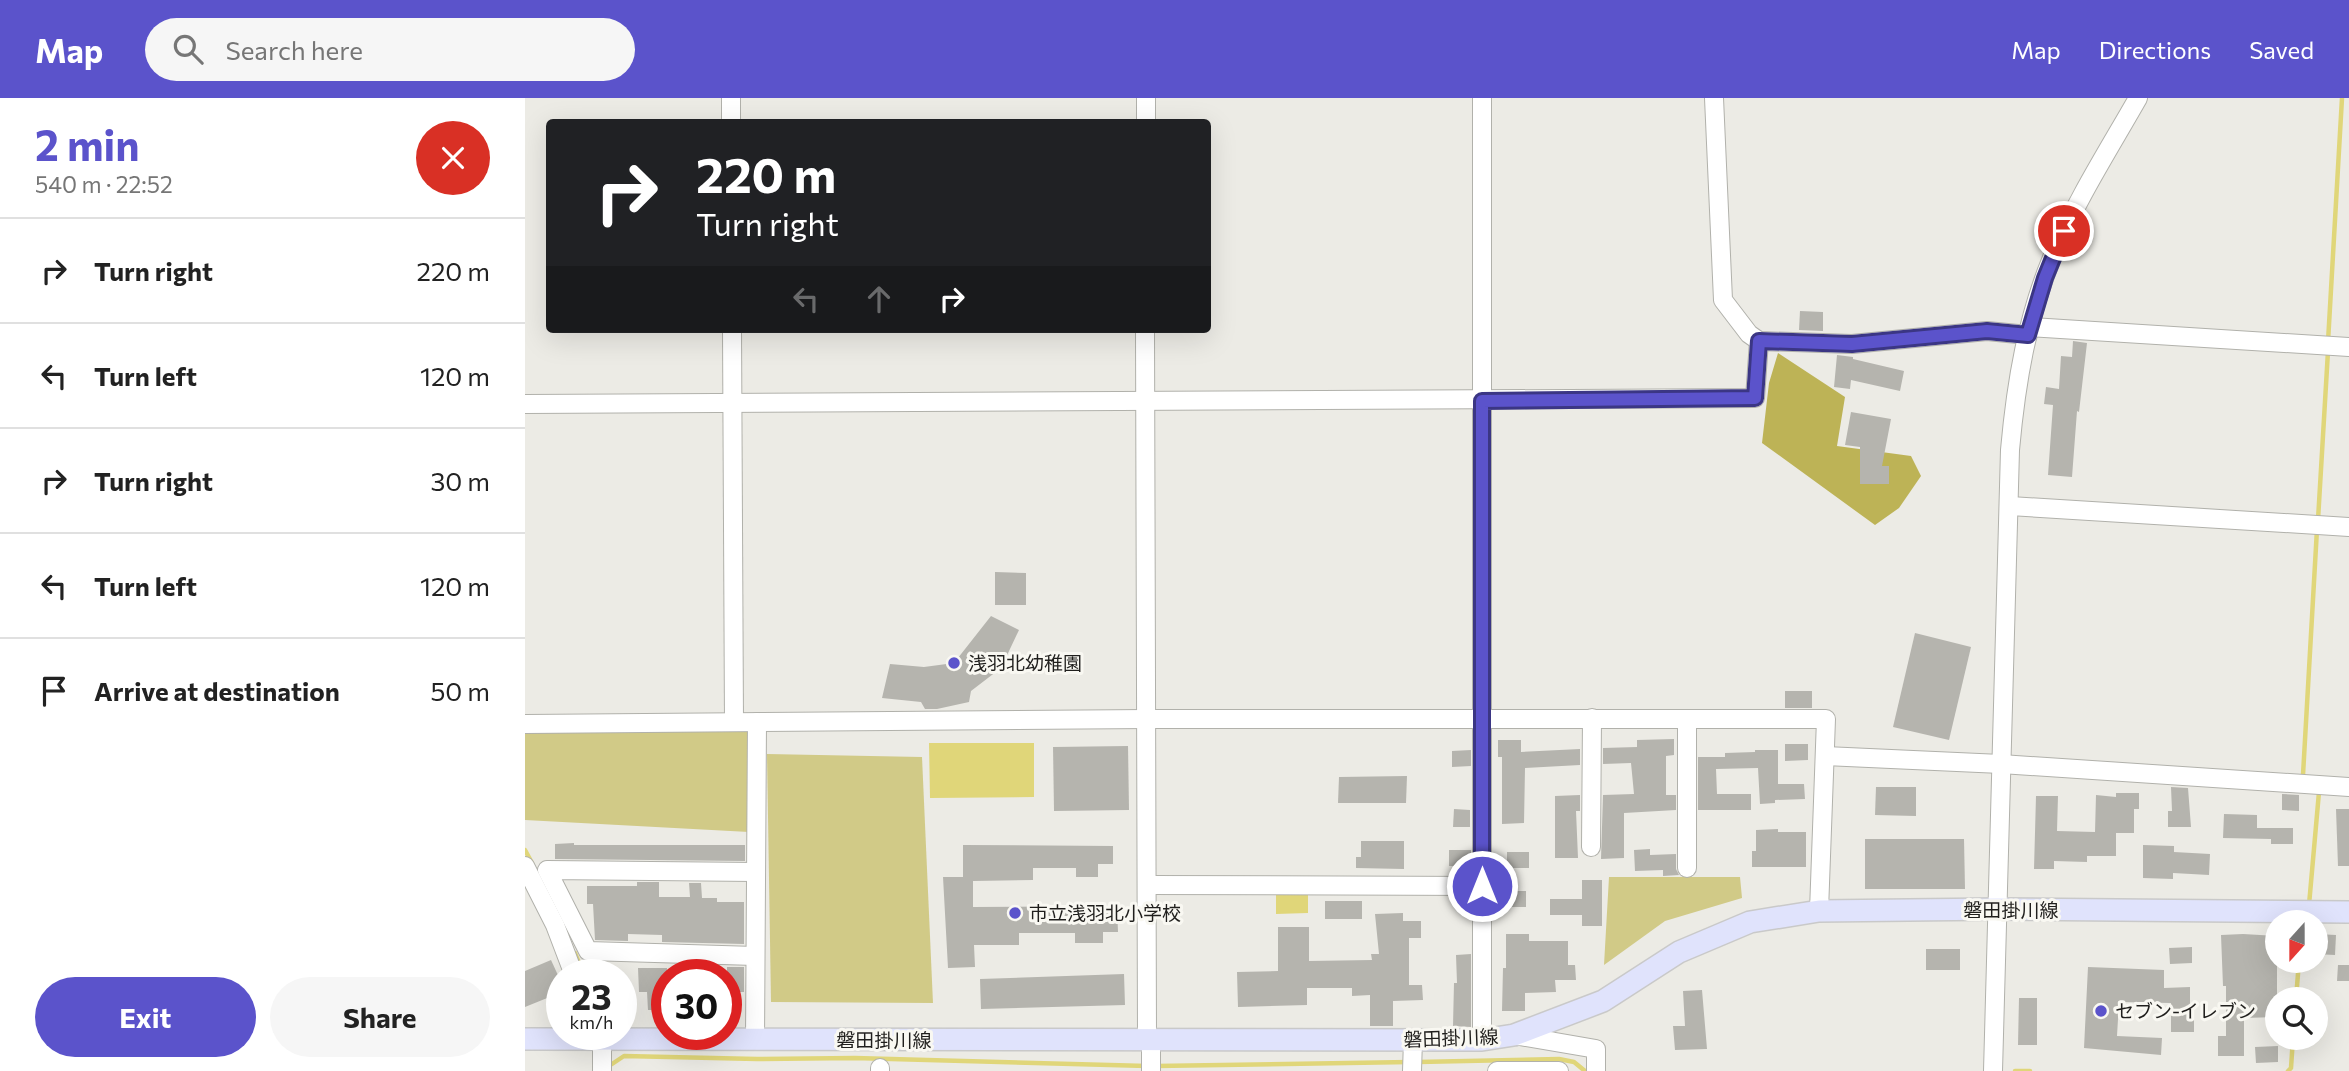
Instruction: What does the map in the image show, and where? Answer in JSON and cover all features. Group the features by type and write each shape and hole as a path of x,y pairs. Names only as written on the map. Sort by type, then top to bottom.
{"main road":[{"name":"磐田掛川線","path":"637,1038 1482,1041 1514,1035 1603,1001 1679,952 1750,922 1819,911 1998,909 2349,912"},
{"name":"磐田掛川線","path":"525,1039 546,1039"}],"street":[{"path":"731,98 731,119"},
{"path":"1146,98 1146,119"},
{"path":"1482,98 1482,1041"},
{"path":"1714,98 1723,300 1749,334 1759,341 1852,344 1987,331 2029,331 2349,347"},
{"path":"1993,1071 2010,450 2014,400 2029,331 2053,254 2074,208 2138,98"},
{"path":"732,333 734,722"},
{"path":"1145,333 1147,886 1151,1071"},
{"path":"525,404 1755,398 1759,341"},
{"path":"2010,506 2349,527"},
{"path":"1591,847 1592,718"},
{"path":"525,724 1148,719 1826,719 1819,911"},
{"path":"1687,719 1687,868"},
{"path":"755,1040 757,722"},
{"path":"1825,756 2001,764 2349,787"},
{"path":"525,866 555,925 568,959"},
{"path":"755,956 588,951 547,870 756,872"},
{"path":"1147,886 1482,886"},
{"path":"1514,1035 1597,1049 1596,1071"},
{"path":"1412,1071 1413,1040"},
{"path":"600,1050 602,1071"},
{"path":"1497,1071 1559,1071"}],"shaded area":[{"path":"1778,353 1845,397 1837,446 1911,456 1921,476 1899,508 1875,525 1762,443 1769,383"},
{"path":"525,731 748,732 749,832 525,820"},
{"path":"929,743 1034,743 1034,797 930,798"},
{"path":"767,754 922,757 933,1003 771,1002"},
{"path":"1609,877 1740,877 1742,898 1665,921 1604,965"},
{"path":"1276,895 1308,895 1308,913 1276,914"}],"building":[{"path":"1800,311 1823,312 1823,331 1799,330"},
{"path":"2073,341 2087,343 2079,412 2077,411 2072,477 2048,475 2053,405 2044,404 2046,387 2059,389 2061,356 2072,357"},
{"path":"1837,355 1904,371 1900,391 1851,380 1850,389 1834,387"},
{"path":"1851,412 1891,419 1882,466 1889,466 1889,484 1860,484 1860,447 1845,445"},
{"path":"995,572 1026,573 1026,605 995,605"},
{"path":"991,616 1019,630 1001,668 971,691 969,702 925,709 921,702 882,698 890,664 924,667 954,663"},
{"path":"1915,633 1971,647 1949,740 1893,727"},
{"path":"1785,691 1812,691 1812,708 1785,708"},
{"path":"1674,739 1674,755 1666,756 1666,795 1676,795 1676,810 1624,813 1624,858 1601,859 1603,795 1634,794 1631,763 1603,764 1603,748 1637,747 1637,740"},
{"path":"1498,740 1521,740 1521,752 1580,749 1580,765 1525,768 1524,823 1502,824 1502,757 1498,757"},
{"path":"1785,744 1808,744 1808,760 1785,761"},
{"path":"1128,746 1129,810 1054,811 1053,747"},
{"path":"1471,750 1471,766 1452,767 1452,751"},
{"path":"1778,750 1778,784 1804,784 1805,799 1775,800 1775,803 1760,804 1758,768 1716,769 1717,794 1751,794 1751,810 1698,810 1698,757 1725,757 1725,753"},
{"path":"1407,776 1406,803 1338,803 1339,777"},
{"path":"1876,787 1916,787 1916,816 1875,815"},
{"path":"2171,787 2188,788 2191,827 2168,827 2168,811 2172,811"},
{"path":"2116,793 2139,793 2139,809 2134,809 2134,833 2116,833 2116,856 2087,856 2087,862 2054,861 2054,869 2034,869 2036,796 2058,796 2057,831 2095,832 2096,795 2116,797"},
{"path":"2282,794 2299,795 2299,811 2282,810"},
{"path":"1580,795 1580,811 1576,811 1578,858 1555,858 1555,796"},
{"path":"1454,809 1470,810 1470,827 1453,827"},
{"path":"2336,809 2349,809 2349,866 2338,866"},
{"path":"2224,814 2257,815 2257,828 2293,828 2293,844 2271,844 2271,839 2223,838"},
{"path":"1778,829 1778,832 1806,832 1806,867 1752,867 1752,851 1756,851 1756,830"},
{"path":"1865,839 1964,839 1965,889 1865,889"},
{"path":"1361,841 1404,841 1404,869 1356,868 1356,857 1361,857"},
{"path":"555,844 745,845 745,861 555,859"},
{"path":"963,845 1113,846 1113,864 1098,864 1098,877 1076,877 1076,868 1033,868 1033,880 973,881 973,907 1117,906 1118,932 1103,932 1103,943 1075,943 1075,933 1019,933 1019,945 974,945 975,967 948,968 943,877 963,877"},
{"path":"2143,845 2174,846 2174,852 2210,854 2209,875 2173,873 2173,879 2143,878"},
{"path":"1650,849 1650,855 1676,854 1676,869 1679,875 1663,876 1663,870 1635,871 1634,850"},
{"path":"1449,850 1471,850 1471,866 1449,866"},
{"path":"1507,852 1529,852 1529,868 1507,868"},
{"path":"1582,880 1602,880 1602,926 1582,926 1582,915 1550,915 1550,899 1582,899"},
{"path":"637,882 659,882 659,897 690,897 689,883 701,883 702,898 717,898 717,902 744,902 744,944 662,942 662,935 628,934 628,941 595,940 593,904 587,904 587,886 637,886"},
{"path":"1503,891 1526,891 1526,907 1504,907"},
{"path":"1325,901 1362,901 1362,919 1325,919"},
{"path":"1403,913 1403,921 1421,921 1421,938 1409,938 1409,985 1422,985 1423,1000 1393,1001 1393,1026 1370,1026 1370,995 1352,996 1352,988 1307,988 1307,1005 1238,1007 1237,972 1278,971 1278,927 1309,927 1309,961 1372,960 1371,954 1379,954 1375,914"},
{"path":"1506,934 1529,934 1529,941 1568,941 1568,965 1575,965 1576,980 1555,980 1556,992 1525,993 1525,1011 1502,1011"},
{"path":"2221,935 2265,935 2265,973 2277,973 2277,987 2265,987 2265,1017 2244,1018 2244,1056 2218,1056 2218,1036 2226,1036 2226,986 2223,986"},
{"path":"2328,935 2336,935 2335,955 2328,955"},
{"path":"2192,947 2192,963 2170,964 2169,948"},
{"path":"1926,949 1960,949 1960,970 1926,970"},
{"path":"1471,954 1471,1027 1453,1026 1454,983 1457,983 1456,955"},
{"path":"546,962 546,998 525,1007 525,971"},
{"path":"2338,965 2349,965 2349,981 2337,981"},
{"path":"742,967 744,967 742,992"},
{"path":"2088,967 2164,970 2164,988 2190,987 2190,1016 2194,1016 2194,1032 2171,1032 2171,1003 2119,1002 2117,1036 2162,1038 2161,1055 2084,1048"},
{"path":"638,968 651,968 651,1010 648,1010 647,992 639,992"},
{"path":"1124,974 1125,1005 981,1009 980,979"},
{"path":"1702,990 1707,1049 1675,1050 1673,1026 1685,1026 1683,991"},
{"path":"2019,998 2037,998 2037,1045 2018,1045"},
{"path":"2255,1047 2278,1050 2278,1062 2256,1063"}],"waterway":[{"path":"2328,342 2342,98"},
{"path":"2318,520 2328,351"},
{"path":"2306,778 2303,775 2317,529"},
{"path":"2309,905 2319,792 2316,789"},
{"path":"525,850 532,863"},
{"path":"575,953 577,959"},
{"path":"2297,987 2298,973"},
{"path":"2288,1071 2291,1068 2292,1050"},
{"path":"612,1064 624,1056 855,1058 1147,1066"},
{"path":"1418,1062 1559,1059 1574,1062 1585,1071"},
{"path":"1156,1066 1410,1062"},
{"path":"2015,1071 2030,1071"}],"place":[{"name":"浅羽北幼稚園","path":"954,663"},
{"name":"市立浅羽北小学校","path":"1015,913"},
{"name":"セブン-イレブン","path":"2101,1011"}],"route":[{"path":"1482,886 1482,401 1755,398 1759,341 1852,344 1987,331 2028,335 2053,254 2064,231"}]}
